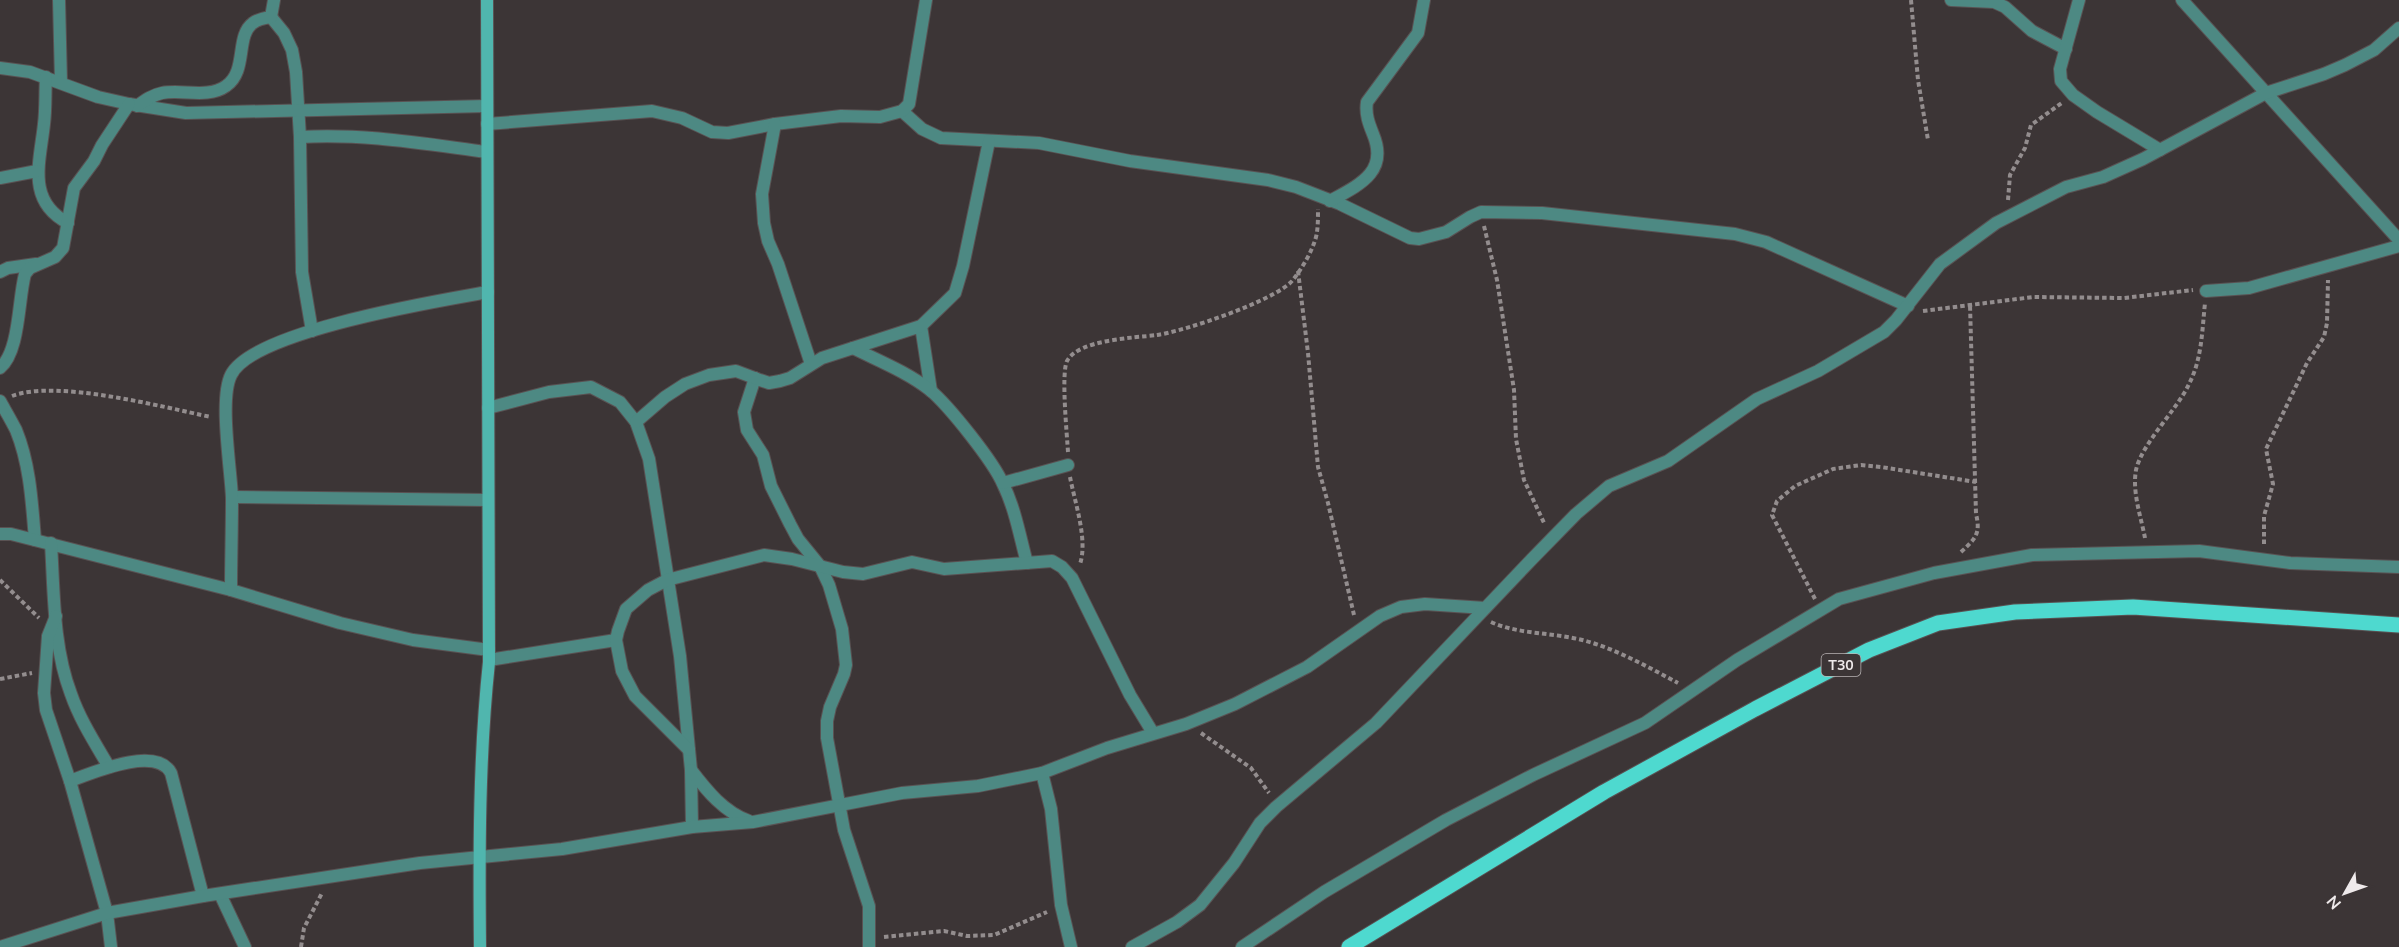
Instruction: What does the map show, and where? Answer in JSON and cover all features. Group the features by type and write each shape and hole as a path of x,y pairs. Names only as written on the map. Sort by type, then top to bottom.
{"main road":[{"name":"T30","path":"1348,947 1604,792 1755,709 1869,650 1938,623 2015,612 2133,607 2399,625"}],"street":[{"path":"59,0 61,82"},
{"path":"271,17 274,0"},
{"path":"480,947 479,858 484,707 489,655 487,0"},
{"path":"487,124 652,111 682,118 712,132 729,133 775,124 841,116 880,117 902,111 909,104 912,95 926,0"},
{"path":"1324,199 1366,179 1375,168 1379,156 1368,121 1367,102 1418,33 1424,0"},
{"path":"1951,0 1994,2 2005,8 2032,31 2066,49"},
{"path":"2079,0 2060,69 2061,81 2073,95 2160,150"},
{"path":"2182,0 2399,240"},
{"path":"0,272 55,257 63,248 74,188 94,161 102,145 133,105 162,93 212,92 226,86 236,76 250,25 271,17"},
{"path":"271,17 285,33 292,50 296,72 300,137 302,272 312,331"},
{"path":"1132,947 1177,922 1200,905 1234,863 1260,823 1376,723 1576,514 1609,486 1668,461 1757,399 1818,371 1884,332 1940,264 1963,245 2007,218 2066,187 2103,177 2160,150 2266,93 2345,65 2374,50 2399,28"},
{"path":"0,68 30,72 99,97 186,113 487,106"},
{"path":"46,77 45,116 37,171 44,202 51,213 68,224"},
{"path":"902,111 930,136 1038,143 1130,161 1268,180 1296,187 1410,238 1419,239 1446,232 1481,212 1542,213 1735,234 1766,242 1904,310"},
{"path":"775,124 762,194 764,223 812,364"},
{"path":"300,137 333,135 487,152"},
{"path":"636,422 685,384 709,375 736,371 769,383 780,381 790,378 822,358 921,326 955,292 963,266 989,141"},
{"path":"0,178 37,171"},
{"path":"2206,291 2250,288 2399,246"},
{"path":"0,368 9,357 13,345 25,274 36,264"},
{"path":"231,590 232,497 226,420 227,388 230,376 235,370 248,359 288,339 312,331 358,317 488,292"},
{"path":"921,326 931,391"},
{"path":"853,348 906,374 931,391 979,447 1003,483 1027,563"},
{"path":"755,378 744,412 747,430 763,455 771,486 798,539 819,566 836,607 845,653 844,674 830,706 826,738 843,831 869,906 869,942"},
{"path":"488,408 549,392 591,387 620,402 636,422 649,459 680,656 691,770 692,827"},
{"path":"4,399 25,460 35,540"},
{"path":"1003,483 1068,465"},
{"path":"232,497 488,500"},
{"path":"0,534 51,543 231,590 340,623 489,655 616,640"},
{"path":"51,543 56,616 63,666 70,694 88,732 109,767"},
{"path":"1242,947 1324,892 1446,820 1533,775 1646,723 1737,660 1839,599 1934,573 2032,555 2199,551 2290,563 2399,567"},
{"path":"689,750 635,696 622,671 616,640 626,609 648,590 668,580 764,555 843,572 863,574 912,562 944,569 1052,561 1062,567 1072,578 1130,695 1153,733"},
{"path":"0,947 107,913 203,896 420,863 562,849 692,827 753,822 902,793 978,786 1042,773 1153,733 1186,724 1235,704 1307,667 1358,630 1380,616 1401,607 1425,604 1482,612"},
{"path":"56,616 51,629 45,671 46,710 70,782 107,913 111,947"},
{"path":"70,782 109,767 131,762 159,762 167,765 171,772 203,896"},
{"path":"691,770 722,806 739,817 753,822"},
{"path":"1042,773 1051,809 1061,905 1071,947"},
{"path":"220,894 246,947"}],"path":[{"path":"1911,0 1918,80 1928,140"},
{"path":"2007,218 2010,175 2025,148 2031,125 2073,95"},
{"path":"1072,578 1081,563 1083,542 1068,465 1064,369 1072,355 1113,340 1160,335 1217,319 1284,288 1293,280 1314,243 1324,199"},
{"path":"1481,212 1497,280 1514,390 1516,439 1524,480 1552,539"},
{"path":"2264,560 2264,516 2273,484 2266,449 2307,363 2324,337 2328,310 2329,266"},
{"path":"1298,271 1318,467 1358,630"},
{"path":"1904,310 2033,297 2124,298 2186,290 2206,291 2199,358 2189,385 2136,469 2135,487 2147,552"},
{"path":"1934,573 1972,542 1979,530 1970,305"},
{"path":"4,399 27,390 72,392 226,420"},
{"path":"1821,610 1772,515 1777,501 1794,486 1833,469 1861,465 1976,482"},
{"path":"0,580 51,629"},
{"path":"1482,612 1514,630 1585,641 1635,660 1692,691"},
{"path":"0,679 45,671"},
{"path":"1186,724 1251,768 1264,784 1276,807"},
{"path":"301,947 304,928 316,901 334,876"},
{"path":"869,942 944,931 978,937 994,935 1061,905"}]}
